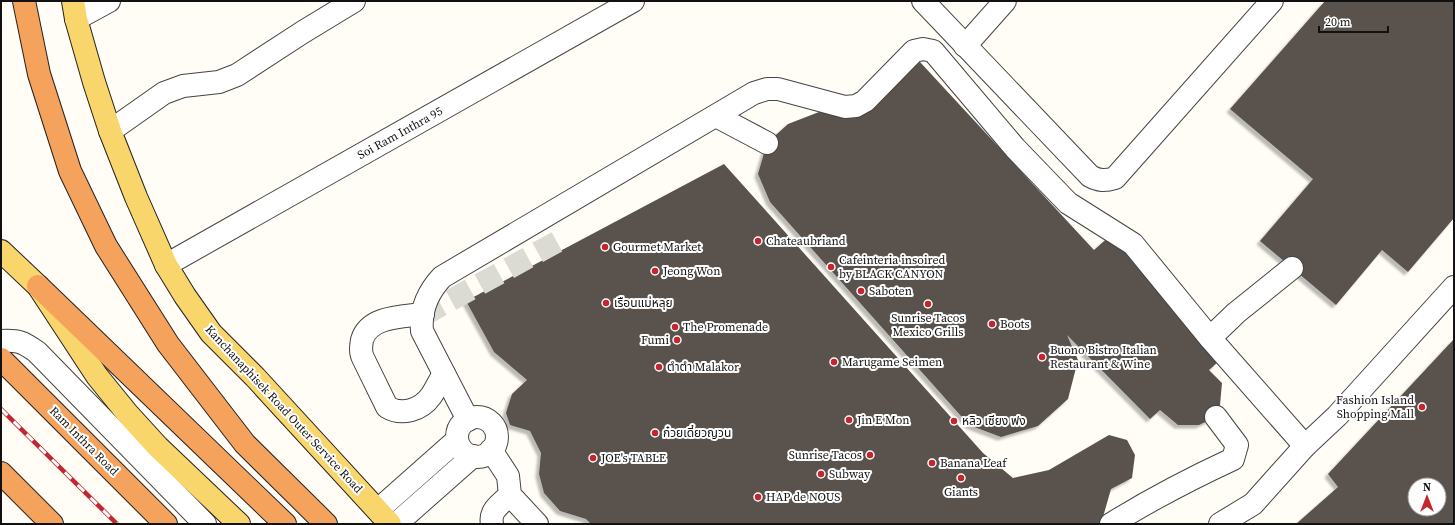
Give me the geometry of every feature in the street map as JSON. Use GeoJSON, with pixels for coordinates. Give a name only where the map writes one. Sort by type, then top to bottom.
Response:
{"type":"FeatureCollection","features":[{"type":"Feature","properties":{"kind":"highway"},"geometry":{"type":"LineString","coordinates":[[24,1],[39,74],[70,171],[106,246],[168,344],[245,444],[326,524]]}},
{"type":"Feature","properties":{"kind":"highway"},"geometry":{"type":"LineString","coordinates":[[38,286],[285,524]]}},
{"type":"Feature","properties":{"kind":"highway","name":"Ram Inthra Road"},"geometry":{"type":"LineString","coordinates":[[1,359],[166,524]]}},
{"type":"Feature","properties":{"kind":"highway"},"geometry":{"type":"LineString","coordinates":[[1,473],[52,524]]}},
{"type":"Feature","properties":{"kind":"main road","name":"Kanchanaphisek Road Outer Service Road"},"geometry":{"type":"LineString","coordinates":[[75,10],[94,82],[110,131],[136,197],[166,265],[185,296],[211,333],[384,517]]}},
{"type":"Feature","properties":{"kind":"main road"},"geometry":{"type":"LineString","coordinates":[[1,251],[38,286],[97,376],[127,413],[158,447],[239,524]]}},
{"type":"Feature","properties":{"kind":"street"},"geometry":{"type":"LineString","coordinates":[[75,10],[110,1]]}},
{"type":"Feature","properties":{"kind":"street"},"geometry":{"type":"LineString","coordinates":[[110,131],[164,94],[183,86],[218,82],[236,75],[354,1]]}},
{"type":"Feature","properties":{"kind":"street","name":"Soi Ram Inthra 95"},"geometry":{"type":"LineString","coordinates":[[166,265],[633,1]]}},
{"type":"Feature","properties":{"kind":"street"},"geometry":{"type":"LineString","coordinates":[[923,1],[1090,176],[1098,180],[1106,181],[1115,178],[1272,1]]}},
{"type":"Feature","properties":{"kind":"street"},"geometry":{"type":"LineString","coordinates":[[965,46],[1005,1]]}},
{"type":"Feature","properties":{"kind":"street"},"geometry":{"type":"LineString","coordinates":[[468,420],[422,332],[423,308],[429,294],[442,277],[754,94],[771,89],[783,90],[845,107],[858,105],[865,101],[914,51],[928,49],[933,51],[1011,152],[1068,203],[1133,244],[1210,338],[1305,446]]}},
{"type":"Feature","properties":{"kind":"street"},"geometry":{"type":"LineString","coordinates":[[716,116],[767,143]]}},
{"type":"Feature","properties":{"kind":"street"},"geometry":{"type":"LineString","coordinates":[[1210,338],[1236,313],[1292,268]]}},
{"type":"Feature","properties":{"kind":"street"},"geometry":{"type":"LineString","coordinates":[[1220,524],[1253,504],[1305,446],[1337,416],[1454,287]]}},
{"type":"Feature","properties":{"kind":"street"},"geometry":{"type":"LineString","coordinates":[[422,314],[385,320],[371,326],[366,331],[362,342],[362,358],[387,407],[395,412],[405,412],[423,404],[430,397],[444,374]]}},
{"type":"Feature","properties":{"kind":"street"},"geometry":{"type":"LineString","coordinates":[[1,341],[14,340],[23,342],[38,352],[205,524]]}},
{"type":"Feature","properties":{"kind":"street"},"geometry":{"type":"LineString","coordinates":[[396,524],[482,453],[496,442],[494,428],[490,423],[480,417],[462,423],[457,434],[457,440],[463,451],[482,453],[508,476],[510,495],[537,524]]}},
{"type":"Feature","properties":{"kind":"street"},"geometry":{"type":"LineString","coordinates":[[1111,524],[1194,477],[1234,459],[1237,444],[1216,417]]}},
{"type":"Feature","properties":{"kind":"street"},"geometry":{"type":"LineString","coordinates":[[384,517],[457,440]]}},
{"type":"Feature","properties":{"kind":"street"},"geometry":{"type":"LineString","coordinates":[[492,524],[491,516],[493,511],[510,495]]}},
{"type":"Feature","properties":{"kind":"building"},"geometry":{"type":"Polygon","coordinates":[[[1325,1],[1454,1],[1454,218],[1408,272],[1382,250],[1336,305],[1260,241],[1313,179],[1230,109],[1325,1]]]}},
{"type":"Feature","properties":{"kind":"building"},"geometry":{"type":"Polygon","coordinates":[[[920,62],[1094,250],[1111,235],[1218,362],[1209,370],[1222,383],[1220,405],[1216,417],[1199,425],[1178,425],[1160,410],[1150,419],[1067,335],[1078,360],[1068,399],[1038,426],[1001,437],[969,425],[770,202],[758,174],[767,143],[788,124],[819,112],[858,115],[920,62]]]}},
{"type":"Feature","properties":{"kind":"building","name":"The Promenade"},"geometry":{"type":"Polygon","coordinates":[[[724,164],[983,453],[1013,478],[1049,470],[1109,435],[1127,440],[1135,455],[1132,478],[1111,489],[1101,524],[591,524],[586,519],[560,511],[544,493],[539,474],[541,453],[530,431],[510,425],[506,413],[512,394],[527,380],[494,352],[466,301],[724,164]]]}},
{"type":"Feature","properties":{"kind":"building","name":"Fashion Island Shopping Mall"},"geometry":{"type":"Polygon","coordinates":[[[1454,339],[1454,524],[1296,524],[1338,487],[1328,474],[1454,339]]]}},
{"type":"Feature","properties":{"kind":"tunnel"},"geometry":{"type":"LineString","coordinates":[[422,316],[562,239]]}},
{"type":"Feature","properties":{"kind":"railway"},"geometry":{"type":"LineString","coordinates":[[1,409],[117,524]]}},
{"type":"Feature","properties":{"kind":"place","name":"Chateaubriand"},"geometry":{"type":"Point","coordinates":[758,241]}},
{"type":"Feature","properties":{"kind":"place","name":"Gourmet Market"},"geometry":{"type":"Point","coordinates":[605,247]}},
{"type":"Feature","properties":{"kind":"place","name":"Cafeinteria insoired by BLACK CANYON"},"geometry":{"type":"Point","coordinates":[831,267]}},
{"type":"Feature","properties":{"kind":"place","name":"Jeong Won"},"geometry":{"type":"Point","coordinates":[655,271]}},
{"type":"Feature","properties":{"kind":"place","name":"Saboten"},"geometry":{"type":"Point","coordinates":[861,291]}},
{"type":"Feature","properties":{"kind":"place","name":"เรือนแม่หลุย"},"geometry":{"type":"Point","coordinates":[606,303]}},
{"type":"Feature","properties":{"kind":"place","name":"Sunrise Tacos Mexico Grills"},"geometry":{"type":"Point","coordinates":[928,304]}},
{"type":"Feature","properties":{"kind":"place","name":"Boots"},"geometry":{"type":"Point","coordinates":[992,324]}},
{"type":"Feature","properties":{"kind":"place","name":"The Promenade"},"geometry":{"type":"Point","coordinates":[675,327]}},
{"type":"Feature","properties":{"kind":"place","name":"Fumi"},"geometry":{"type":"Point","coordinates":[677,340]}},
{"type":"Feature","properties":{"kind":"place","name":"Buono Bistro Italian Restaurant & Wine"},"geometry":{"type":"Point","coordinates":[1042,357]}},
{"type":"Feature","properties":{"kind":"place","name":"Marugame Seimen"},"geometry":{"type":"Point","coordinates":[834,362]}},
{"type":"Feature","properties":{"kind":"place","name":"ตำตำ Malakor"},"geometry":{"type":"Point","coordinates":[659,367]}},
{"type":"Feature","properties":{"kind":"place","name":"Fashion Island Shopping Mall"},"geometry":{"type":"Point","coordinates":[1422,407]}},
{"type":"Feature","properties":{"kind":"place","name":"Jin E Mon"},"geometry":{"type":"Point","coordinates":[849,420]}},
{"type":"Feature","properties":{"kind":"place","name":"หลิว เซียง ฟง"},"geometry":{"type":"Point","coordinates":[954,421]}},
{"type":"Feature","properties":{"kind":"place","name":"ก๋วยเดี๋ยวญวน"},"geometry":{"type":"Point","coordinates":[655,433]}},
{"type":"Feature","properties":{"kind":"place","name":"Sunrise Tacos"},"geometry":{"type":"Point","coordinates":[870,455]}},
{"type":"Feature","properties":{"kind":"place","name":"JOE's TABLE"},"geometry":{"type":"Point","coordinates":[593,458]}},
{"type":"Feature","properties":{"kind":"place","name":"Banana Leaf"},"geometry":{"type":"Point","coordinates":[932,463]}},
{"type":"Feature","properties":{"kind":"place","name":"Subway"},"geometry":{"type":"Point","coordinates":[821,474]}},
{"type":"Feature","properties":{"kind":"place","name":"Giants"},"geometry":{"type":"Point","coordinates":[961,478]}},
{"type":"Feature","properties":{"kind":"place","name":"HAP de NOUS"},"geometry":{"type":"Point","coordinates":[758,497]}}]}
